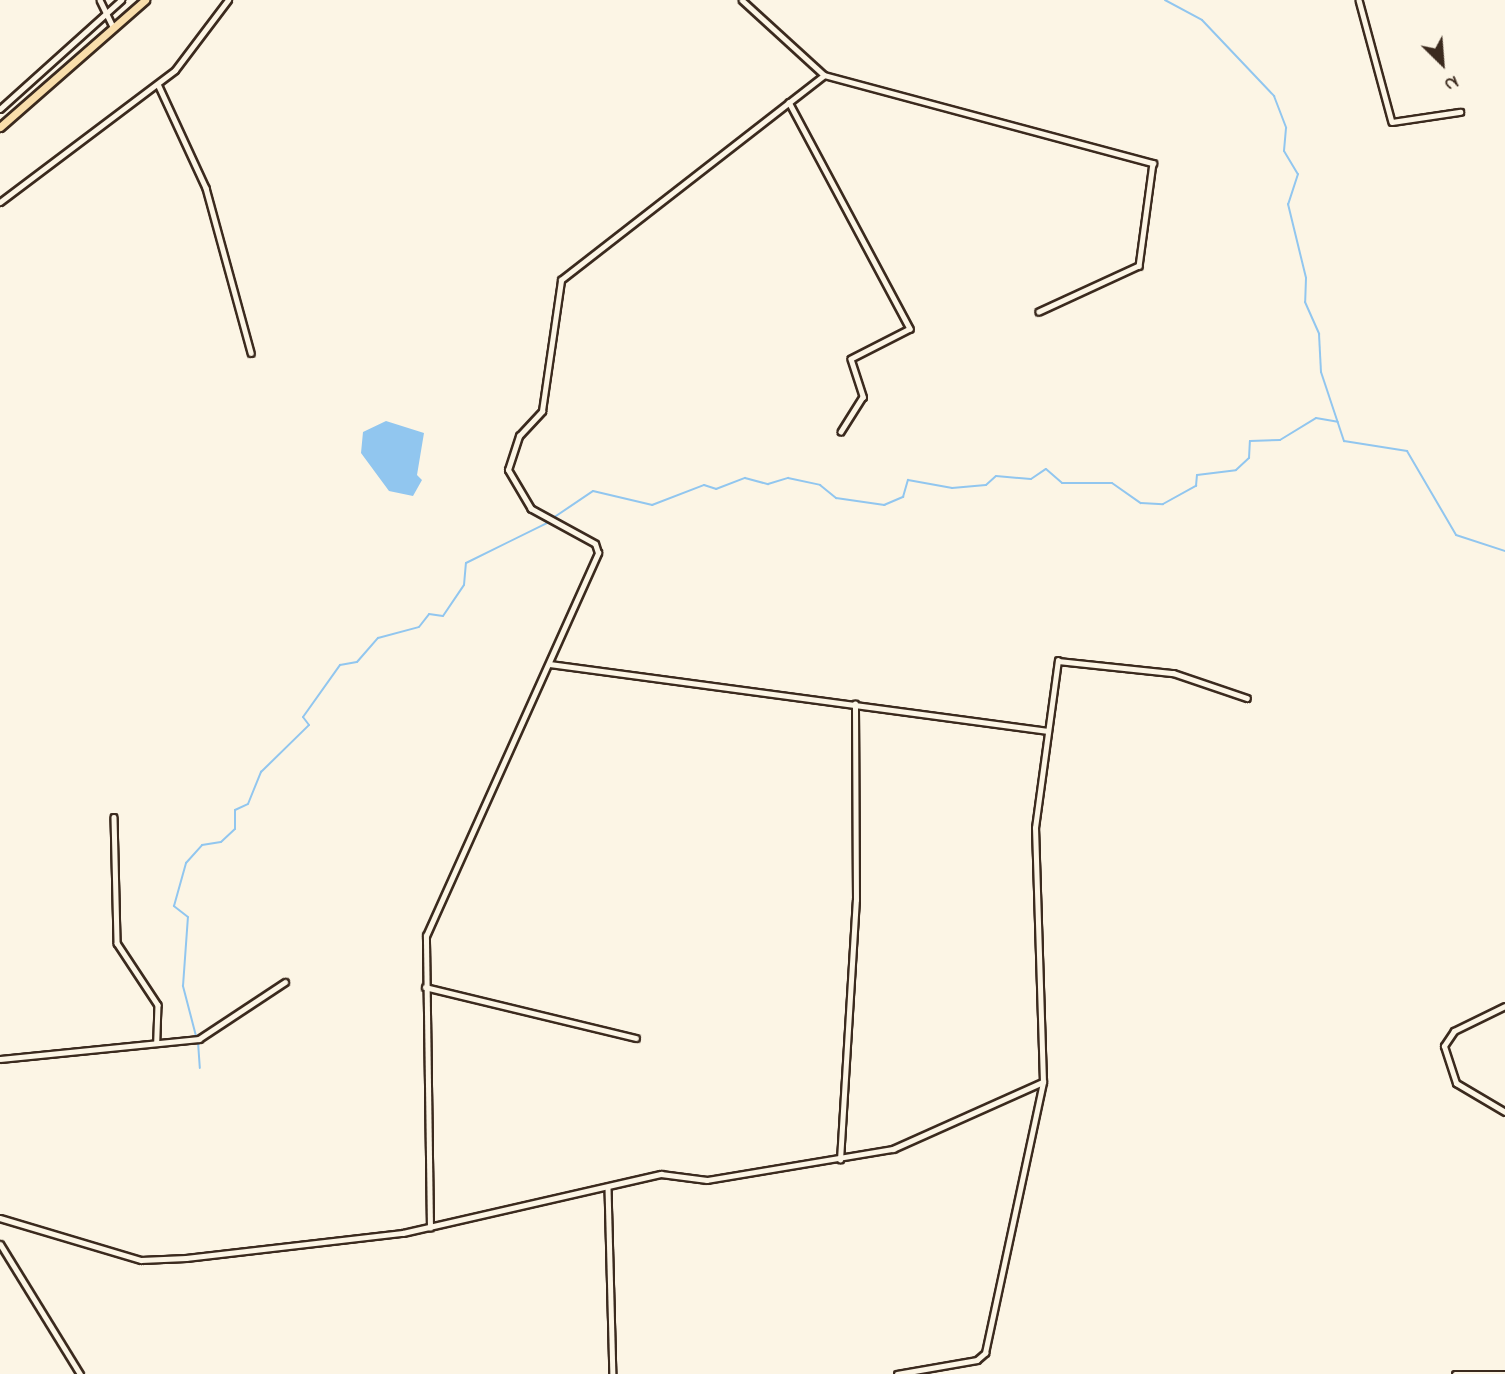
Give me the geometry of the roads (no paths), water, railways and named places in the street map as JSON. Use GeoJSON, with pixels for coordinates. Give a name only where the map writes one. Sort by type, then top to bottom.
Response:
{"type":"FeatureCollection","features":[{"type":"Feature","properties":{"kind":"highway"},"geometry":{"type":"LineString","coordinates":[[0,127],[145,0]]}},
{"type":"Feature","properties":{"kind":"street"},"geometry":{"type":"LineString","coordinates":[[100,0],[114,28]]}},
{"type":"Feature","properties":{"kind":"street"},"geometry":{"type":"LineString","coordinates":[[0,109],[121,0]]}},
{"type":"Feature","properties":{"kind":"street"},"geometry":{"type":"LineString","coordinates":[[0,202],[158,84],[228,0]]}},
{"type":"Feature","properties":{"kind":"street"},"geometry":{"type":"LineString","coordinates":[[742,0],[824,75],[1153,163],[1139,266],[1039,312]]}},
{"type":"Feature","properties":{"kind":"street"},"geometry":{"type":"LineString","coordinates":[[1359,0],[1392,122],[1460,112]]}},
{"type":"Feature","properties":{"kind":"street"},"geometry":{"type":"LineString","coordinates":[[430,1228],[425,987],[428,929],[550,664],[597,547],[531,509],[512,484],[508,461],[542,411],[561,280],[824,75]]}},
{"type":"Feature","properties":{"kind":"street"},"geometry":{"type":"LineString","coordinates":[[158,84],[206,188],[251,353]]}},
{"type":"Feature","properties":{"kind":"street"},"geometry":{"type":"LineString","coordinates":[[789,102],[910,327],[850,359],[863,397],[841,432]]}},
{"type":"Feature","properties":{"kind":"street"},"geometry":{"type":"LineString","coordinates":[[897,1374],[977,1360],[985,1353],[1044,1082],[1035,828],[1057,664],[1065,658],[1173,673],[1247,698]]}},
{"type":"Feature","properties":{"kind":"street"},"geometry":{"type":"LineString","coordinates":[[550,664],[1048,731]]}},
{"type":"Feature","properties":{"kind":"street"},"geometry":{"type":"LineString","coordinates":[[840,1160],[856,900],[855,704]]}},
{"type":"Feature","properties":{"kind":"street"},"geometry":{"type":"LineString","coordinates":[[114,817],[117,943],[158,1005],[157,1042]]}},
{"type":"Feature","properties":{"kind":"street"},"geometry":{"type":"LineString","coordinates":[[0,1059],[199,1039],[285,982]]}},
{"type":"Feature","properties":{"kind":"street"},"geometry":{"type":"LineString","coordinates":[[425,987],[636,1038]]}},
{"type":"Feature","properties":{"kind":"street"},"geometry":{"type":"LineString","coordinates":[[1505,1006],[1454,1031],[1444,1046],[1455,1083],[1505,1112]]}},
{"type":"Feature","properties":{"kind":"street"},"geometry":{"type":"LineString","coordinates":[[0,1218],[154,1260],[430,1228],[661,1174],[707,1180],[884,1153],[1044,1082]]}},
{"type":"Feature","properties":{"kind":"street"},"geometry":{"type":"LineString","coordinates":[[608,1188],[613,1374]]}},
{"type":"Feature","properties":{"kind":"street"},"geometry":{"type":"LineString","coordinates":[[0,1244],[80,1374]]}},
{"type":"Feature","properties":{"kind":"street"},"geometry":{"type":"LineString","coordinates":[[1455,1374],[1505,1374]]}},
{"type":"Feature","properties":{"kind":"water"},"geometry":{"type":"Polygon","coordinates":[[[386,421],[424,433],[417,475],[422,480],[413,496],[389,491],[361,453],[363,432],[386,421]]]}},
{"type":"Feature","properties":{"kind":"waterway"},"geometry":{"type":"LineString","coordinates":[[1165,0],[1202,20],[1274,96],[1286,128],[1284,151],[1298,174],[1288,204],[1306,278],[1305,302],[1319,334],[1321,372],[1344,441],[1407,451],[1456,535],[1505,551]]}},
{"type":"Feature","properties":{"kind":"waterway"},"geometry":{"type":"LineString","coordinates":[[553,518],[593,491],[652,505],[704,485],[716,489],[745,478],[768,484],[788,478],[820,485],[836,498],[884,505],[903,497],[908,480],[952,488],[986,485],[996,476],[1031,479],[1046,469],[1062,483],[1112,483],[1141,503],[1163,504],[1196,486],[1197,475],[1236,470],[1249,458],[1250,441],[1280,440],[1316,418],[1338,422]]}},
{"type":"Feature","properties":{"kind":"waterway"},"geometry":{"type":"LineString","coordinates":[[196,1036],[183,986],[188,917],[174,906],[186,863],[202,845],[221,842],[235,829],[235,810],[248,804],[261,772],[309,725],[303,717],[340,665],[357,662],[378,638],[419,627],[429,614],[443,616],[464,585],[466,563],[549,522]]}},
{"type":"Feature","properties":{"kind":"waterway"},"geometry":{"type":"LineString","coordinates":[[198,1042],[200,1068]]}}]}
